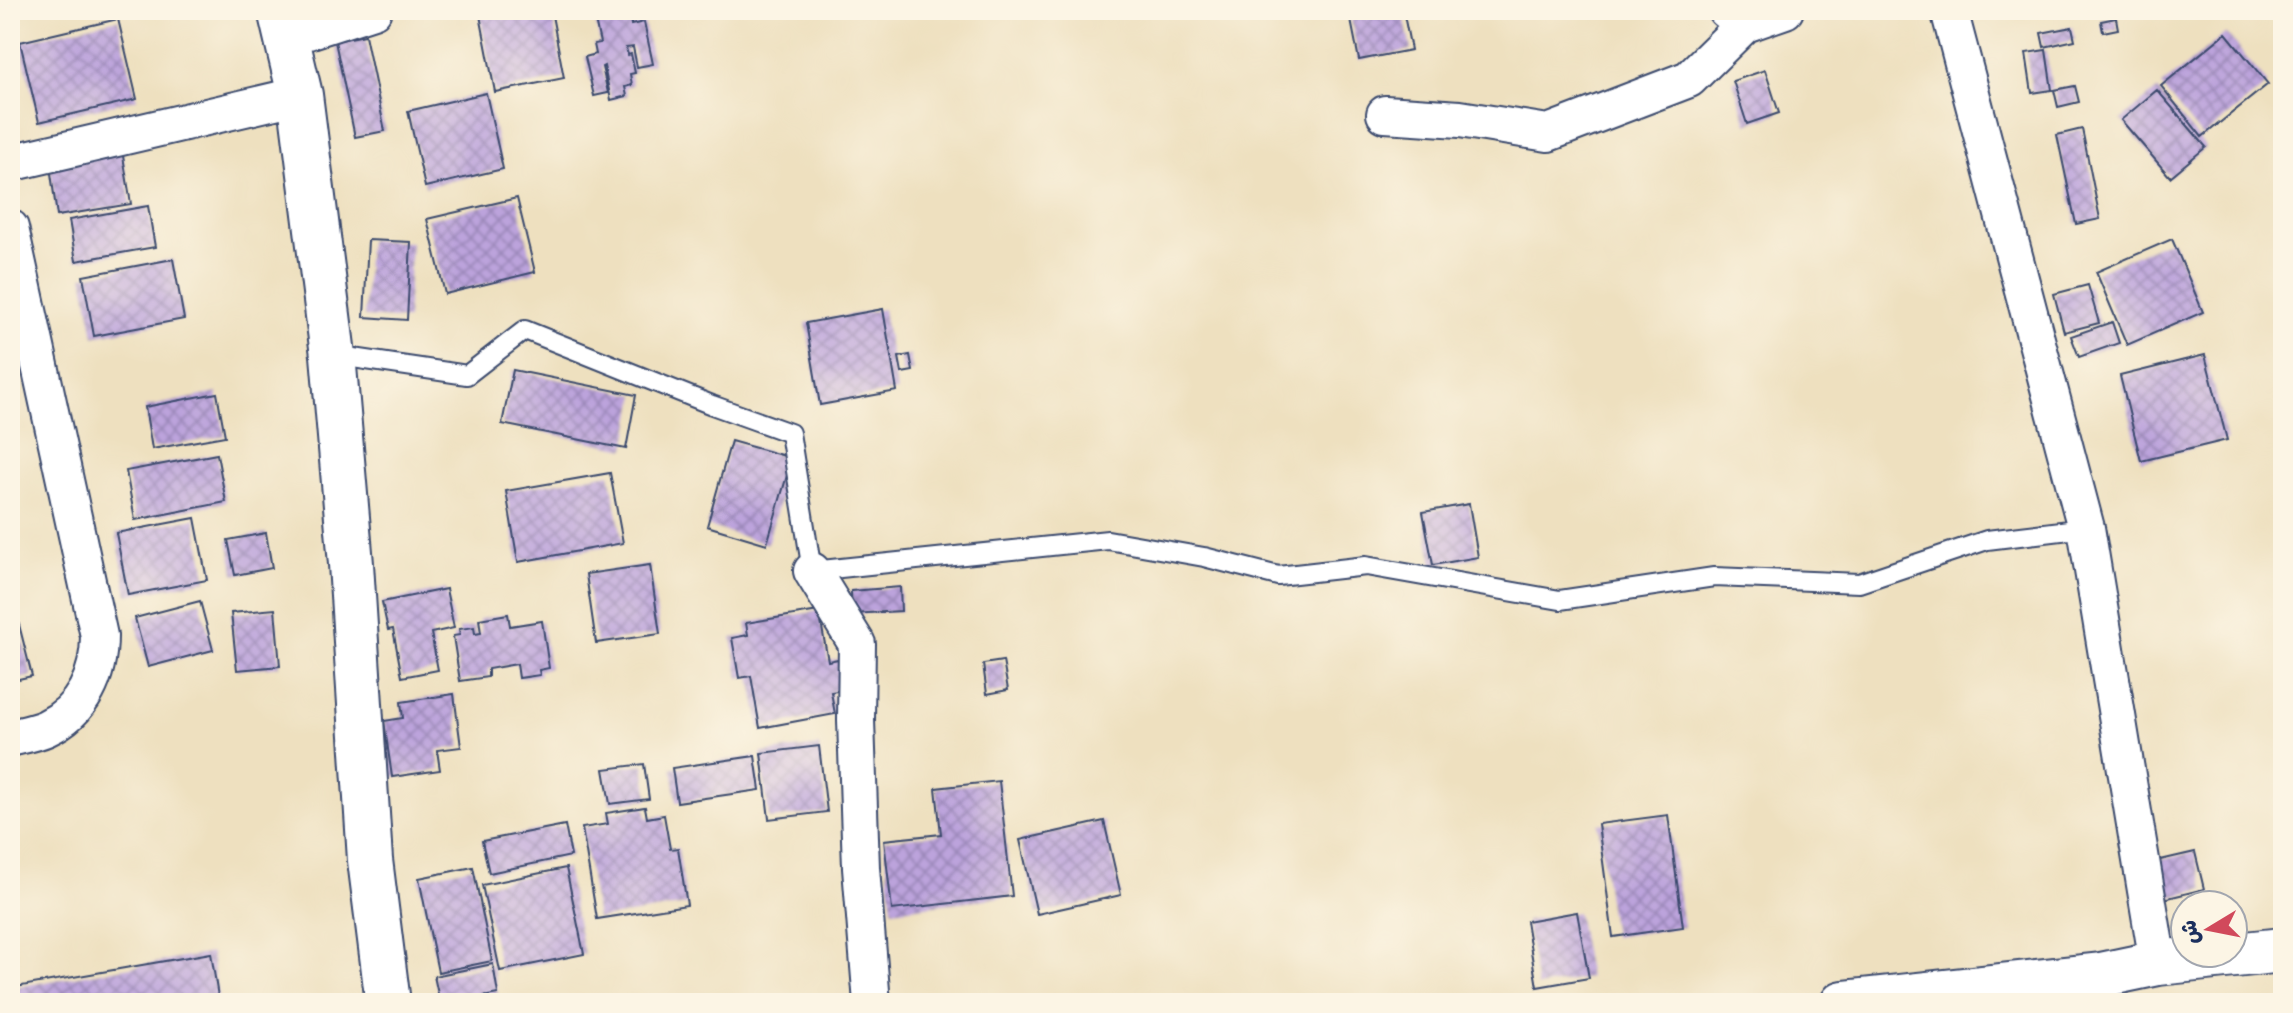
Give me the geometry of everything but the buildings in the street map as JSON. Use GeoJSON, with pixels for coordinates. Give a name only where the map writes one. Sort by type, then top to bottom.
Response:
{"type":"FeatureCollection","features":[{"type":"Feature","properties":{"kind":"main road"},"geometry":{"type":"LineString","coordinates":[[283,24],[300,95],[333,355],[352,580],[370,860],[396,996]]}},
{"type":"Feature","properties":{"kind":"main road"},"geometry":{"type":"LineString","coordinates":[[1843,1003],[2103,989],[2158,963],[2283,950]]}},
{"type":"Feature","properties":{"kind":"street"},"geometry":{"type":"LineString","coordinates":[[283,24],[373,10]]}},
{"type":"Feature","properties":{"kind":"street"},"geometry":{"type":"LineString","coordinates":[[1385,114],[1460,119],[1548,133],[1689,79],[1736,17],[1785,10]]}},
{"type":"Feature","properties":{"kind":"street"},"geometry":{"type":"LineString","coordinates":[[1949,10],[2086,528],[2158,963]]}},
{"type":"Feature","properties":{"kind":"street"},"geometry":{"type":"LineString","coordinates":[[10,163],[300,95]]}},
{"type":"Feature","properties":{"kind":"street"},"geometry":{"type":"LineString","coordinates":[[10,228],[99,636],[95,674],[87,692],[75,707],[43,730],[10,738]]}},
{"type":"Feature","properties":{"kind":"street"},"geometry":{"type":"LineString","coordinates":[[812,571],[857,644],[861,868],[872,1003]]}},
{"type":"Feature","properties":{"kind":"lane"},"geometry":{"type":"LineString","coordinates":[[333,355],[467,375],[525,330],[790,433],[812,571],[1108,540],[1204,557],[1278,576],[1366,566],[1560,600],[1714,577],[1859,583],[1987,540],[2086,528]]}}]}
